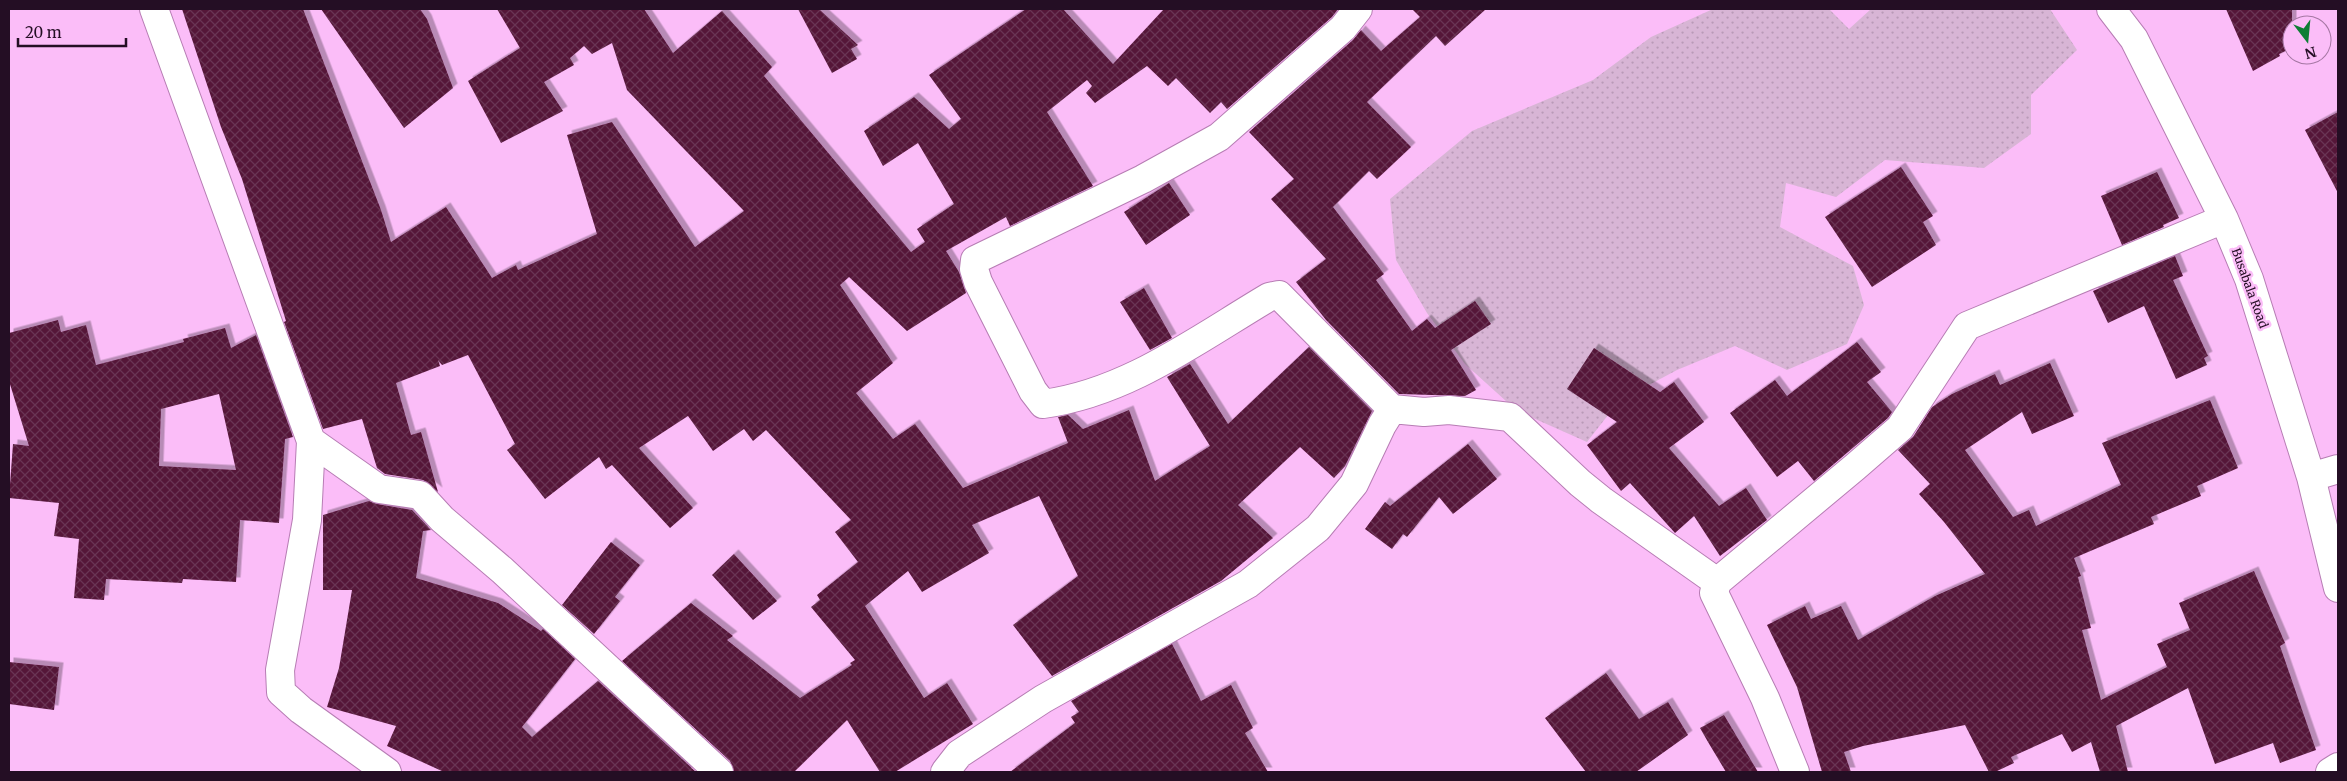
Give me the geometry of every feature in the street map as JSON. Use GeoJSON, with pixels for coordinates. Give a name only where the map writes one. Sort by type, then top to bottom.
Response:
{"type":"FeatureCollection","features":[{"type":"Feature","properties":{"kind":"street"},"geometry":{"type":"LineString","coordinates":[[154,9],[311,441],[307,520],[280,670],[281,692],[301,710],[387,772]]}},
{"type":"Feature","properties":{"kind":"street"},"geometry":{"type":"LineString","coordinates":[[1358,9],[1343,28],[1219,136],[1143,179],[975,260],[974,269],[978,282],[1033,391],[1043,404],[1079,396],[1125,381],[1269,297],[1279,295],[1392,409],[1424,412],[1449,410],[1510,417],[1594,494],[1717,582]]}},
{"type":"Feature","properties":{"kind":"street","name":"Busabala Road"},"geometry":{"type":"LineString","coordinates":[[2111,9],[2134,39],[2224,219],[2249,280],[2310,477],[2338,588]]}},
{"type":"Feature","properties":{"kind":"street"},"geometry":{"type":"LineString","coordinates":[[1795,772],[1765,698],[1714,593],[1717,582],[1900,428],[1967,326],[2224,219]]}},
{"type":"Feature","properties":{"kind":"street"},"geometry":{"type":"LineString","coordinates":[[945,772],[959,754],[1043,699],[1248,584],[1318,528],[1354,484],[1382,425],[1392,409]]}},
{"type":"Feature","properties":{"kind":"street"},"geometry":{"type":"LineString","coordinates":[[311,441],[379,489],[420,495],[442,519],[502,570],[719,772]]}},
{"type":"Feature","properties":{"kind":"street"},"geometry":{"type":"LineString","coordinates":[[2310,477],[2338,469]]}},
{"type":"Feature","properties":{"kind":"street"},"geometry":{"type":"LineString","coordinates":[[2330,772],[2338,767]]}},
{"type":"Feature","properties":{"kind":"shaded area"},"geometry":{"type":"Polygon","coordinates":[[[1713,9],[1829,9],[1849,29],[1871,9],[2050,9],[2077,50],[2031,95],[2031,134],[1984,168],[1885,160],[1836,197],[1786,183],[1780,227],[1853,266],[1864,305],[1847,344],[1787,370],[1735,346],[1677,370],[1619,401],[1587,442],[1517,411],[1465,364],[1427,313],[1396,260],[1390,199],[1472,131],[1593,80],[1651,37],[1713,9]]]}},
{"type":"Feature","properties":{"kind":"building"},"geometry":{"type":"Polygon","coordinates":[[[182,9],[303,9],[381,210],[391,242],[446,207],[492,278],[516,265],[518,270],[597,234],[567,135],[612,122],[695,247],[744,211],[627,90],[612,43],[592,54],[584,46],[570,58],[574,65],[544,82],[563,111],[501,143],[468,81],[520,48],[497,9],[644,9],[673,53],[722,11],[772,67],[764,76],[911,252],[925,242],[917,229],[954,204],[918,143],[883,166],[864,131],[914,97],[949,129],[961,119],[929,75],[1026,9],[1063,9],[1113,64],[1164,9],[1338,9],[1332,17],[1227,109],[1221,102],[1210,113],[1176,78],[1168,86],[1147,66],[1095,103],[1086,93],[1092,86],[1087,80],[1047,112],[1093,186],[1010,226],[1006,217],[946,251],[959,272],[966,293],[907,331],[849,277],[840,285],[893,363],[856,393],[893,439],[915,424],[963,488],[1068,443],[1058,417],[1068,415],[1083,429],[1129,410],[1155,481],[1210,446],[1167,377],[1190,364],[1228,424],[1309,347],[1372,411],[1345,466],[1334,478],[1300,447],[1238,505],[1273,538],[1221,581],[1052,676],[1013,625],[1078,576],[1039,496],[972,525],[989,553],[922,592],[908,571],[865,606],[924,698],[947,683],[973,724],[895,772],[880,772],[847,720],[794,772],[734,772],[730,761],[622,661],[691,603],[733,636],[727,640],[800,698],[852,665],[850,663],[855,660],[811,607],[820,600],[817,595],[858,562],[835,532],[851,520],[766,430],[753,441],[744,429],[713,451],[688,416],[639,448],[693,508],[670,528],[612,465],[606,469],[599,457],[545,499],[507,450],[515,444],[468,355],[442,365],[438,360],[440,366],[396,383],[411,435],[421,432],[438,492],[423,480],[385,474],[377,468],[362,419],[323,429],[284,322],[286,321],[242,179],[221,127],[182,9]]]}},
{"type":"Feature","properties":{"kind":"building"},"geometry":{"type":"Polygon","coordinates":[[[321,9],[420,9],[427,19],[453,88],[404,128],[321,9]]]}},
{"type":"Feature","properties":{"kind":"building"},"geometry":{"type":"Polygon","coordinates":[[[798,9],[819,9],[858,45],[851,49],[857,59],[832,73],[798,9]]]}},
{"type":"Feature","properties":{"kind":"building"},"geometry":{"type":"Polygon","coordinates":[[[1412,9],[1486,9],[1445,46],[1436,36],[1367,102],[1411,147],[1377,179],[1369,171],[1333,207],[1384,274],[1376,280],[1412,331],[1427,319],[1435,328],[1475,301],[1491,324],[1451,350],[1476,390],[1465,396],[1399,394],[1326,320],[1296,282],[1326,259],[1271,199],[1294,179],[1249,132],[1353,40],[1361,30],[1381,51],[1420,17],[1412,9]]]}},
{"type":"Feature","properties":{"kind":"building"},"geometry":{"type":"Polygon","coordinates":[[[2226,9],[2292,9],[2292,15],[2282,15],[2282,53],[2279,54],[2280,56],[2253,71],[2226,9]]]}},
{"type":"Feature","properties":{"kind":"building"},"geometry":{"type":"Polygon","coordinates":[[[2338,112],[2338,193],[2305,130],[2338,112]]]}},
{"type":"Feature","properties":{"kind":"building"},"geometry":{"type":"Polygon","coordinates":[[[1901,167],[1933,216],[1923,222],[1936,245],[1872,287],[1825,217],[1901,167]]]}},
{"type":"Feature","properties":{"kind":"building"},"geometry":{"type":"Polygon","coordinates":[[[2157,172],[2179,218],[2163,225],[2164,227],[2122,245],[2101,196],[2157,172]]]}},
{"type":"Feature","properties":{"kind":"building"},"geometry":{"type":"Polygon","coordinates":[[[1169,183],[1190,215],[1146,245],[1124,212],[1169,183]]]}},
{"type":"Feature","properties":{"kind":"building"},"geometry":{"type":"Polygon","coordinates":[[[2175,256],[2183,276],[2173,280],[2208,356],[2204,358],[2207,365],[2176,379],[2144,306],[2108,323],[2093,291],[2175,256]]]}},
{"type":"Feature","properties":{"kind":"building"},"geometry":{"type":"Polygon","coordinates":[[[1144,288],[1172,338],[1150,350],[1120,302],[1144,288]]]}},
{"type":"Feature","properties":{"kind":"building"},"geometry":{"type":"Polygon","coordinates":[[[58,320],[61,332],[86,325],[96,365],[184,342],[183,339],[225,328],[231,348],[256,335],[293,437],[285,439],[279,523],[240,520],[236,582],[183,579],[182,583],[106,579],[104,600],[74,598],[79,539],[54,536],[59,503],[9,498],[13,444],[29,446],[9,381],[9,333],[58,320]],[[219,394],[161,409],[159,466],[236,470],[219,394]]]}},
{"type":"Feature","properties":{"kind":"building"},"geometry":{"type":"Polygon","coordinates":[[[1857,342],[1881,372],[1867,382],[1892,412],[1888,418],[1814,481],[1798,461],[1777,477],[1730,413],[1775,380],[1787,396],[1857,342]]]}},
{"type":"Feature","properties":{"kind":"building"},"geometry":{"type":"Polygon","coordinates":[[[1594,348],[1660,392],[1674,382],[1704,422],[1669,448],[1719,506],[1746,488],[1767,520],[1720,556],[1694,516],[1675,533],[1630,483],[1621,491],[1587,445],[1617,422],[1567,389],[1594,348]]]}},
{"type":"Feature","properties":{"kind":"building"},"geometry":{"type":"Polygon","coordinates":[[[2050,363],[2074,416],[2032,434],[2022,412],[1965,450],[2013,517],[2029,510],[2036,526],[2121,485],[2102,443],[2210,400],[2238,468],[2197,486],[2201,496],[2151,517],[2154,524],[2074,558],[2081,576],[2078,577],[2091,628],[2082,630],[2101,700],[2167,667],[2157,644],[2190,630],[2179,603],[2254,571],[2285,643],[2280,646],[2316,750],[2280,763],[2273,743],[2215,764],[2188,688],[2116,726],[2128,772],[2100,772],[2091,742],[2072,752],[2062,734],[2011,757],[2014,763],[1995,772],[1989,772],[1965,725],[1863,746],[1844,752],[1851,772],[1822,772],[1797,687],[1767,625],[1805,606],[1811,619],[1841,606],[1858,640],[1935,596],[1985,574],[1919,494],[1930,484],[1898,450],[1913,437],[1932,407],[1952,394],[1995,374],[2000,385],[2050,363]]]}},
{"type":"Feature","properties":{"kind":"building"},"geometry":{"type":"Polygon","coordinates":[[[1468,444],[1497,479],[1453,514],[1439,497],[1407,537],[1403,534],[1392,549],[1365,529],[1385,502],[1390,506],[1468,444]]]}},
{"type":"Feature","properties":{"kind":"building"},"geometry":{"type":"Polygon","coordinates":[[[369,501],[412,510],[431,530],[423,531],[416,578],[498,603],[541,631],[543,629],[575,659],[522,727],[532,737],[598,681],[696,772],[444,772],[387,746],[396,726],[327,707],[339,668],[352,590],[323,590],[323,515],[369,501]]]}},
{"type":"Feature","properties":{"kind":"building"},"geometry":{"type":"Polygon","coordinates":[[[611,542],[640,565],[615,597],[620,601],[594,634],[562,605],[611,542]]]}},
{"type":"Feature","properties":{"kind":"building"},"geometry":{"type":"Polygon","coordinates":[[[734,554],[777,601],[753,620],[712,575],[734,554]]]}},
{"type":"Feature","properties":{"kind":"building"},"geometry":{"type":"Polygon","coordinates":[[[1172,644],[1201,701],[1231,685],[1253,728],[1245,733],[1268,772],[1010,772],[1075,723],[1071,717],[1079,712],[1071,701],[1172,644]]]}},
{"type":"Feature","properties":{"kind":"building"},"geometry":{"type":"Polygon","coordinates":[[[9,662],[59,667],[54,710],[9,704],[9,662]]]}},
{"type":"Feature","properties":{"kind":"building"},"geometry":{"type":"Polygon","coordinates":[[[1606,673],[1639,719],[1668,702],[1688,735],[1636,772],[1586,772],[1545,718],[1606,673]]]}},
{"type":"Feature","properties":{"kind":"building"},"geometry":{"type":"Polygon","coordinates":[[[1724,715],[1758,772],[1726,772],[1708,742],[1700,728],[1724,715]]]}}]}
